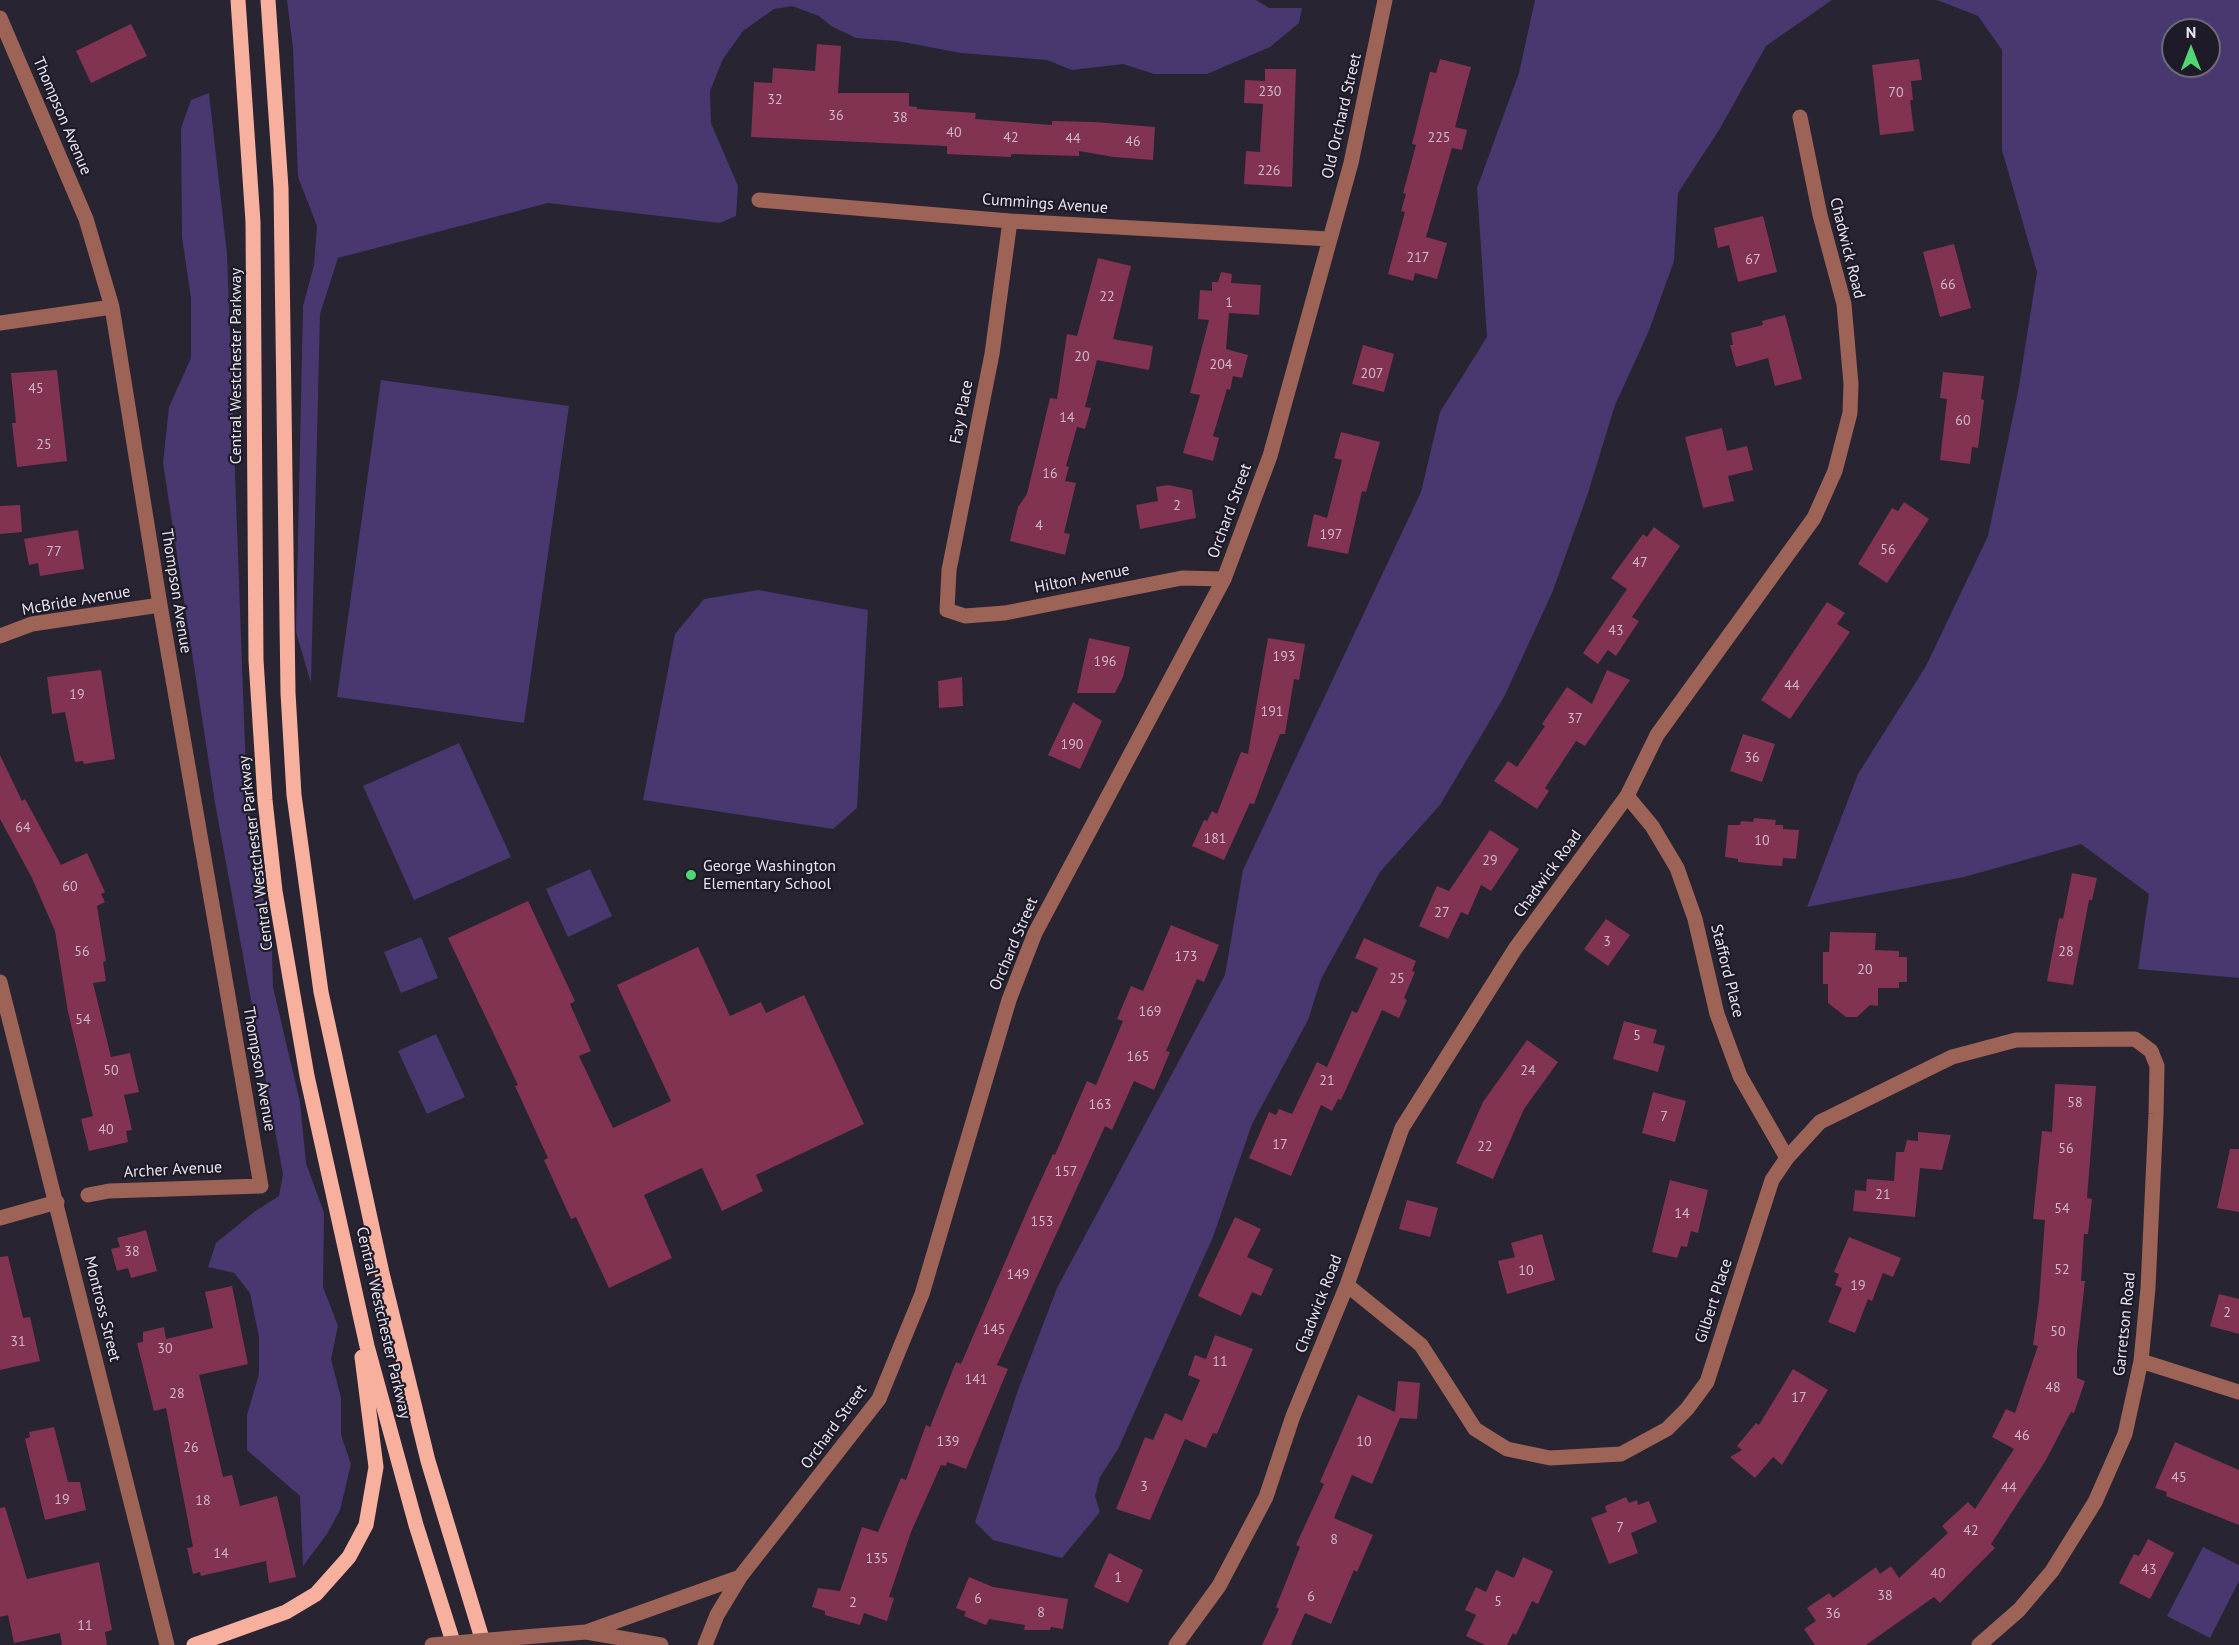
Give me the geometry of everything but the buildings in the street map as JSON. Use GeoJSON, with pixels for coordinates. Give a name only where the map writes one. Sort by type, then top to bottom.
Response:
{"type":"FeatureCollection","features":[{"type":"Feature","properties":{"kind":"main road","name":"Central Westchester Parkway"},"geometry":{"type":"LineString","coordinates":[[238,0],[253,222],[256,660],[265,800],[275,891],[298,1030],[382,1402],[454,1645]]}},
{"type":"Feature","properties":{"kind":"main road","name":"Central Westchester Parkway"},"geometry":{"type":"LineString","coordinates":[[268,0],[281,188],[288,693],[296,806],[321,992],[380,1261],[428,1461],[484,1645]]}},
{"type":"Feature","properties":{"kind":"main road"},"geometry":{"type":"LineString","coordinates":[[195,1645],[286,1612],[316,1594],[350,1557],[366,1525],[376,1467],[351,1271]]}},
{"type":"Feature","properties":{"kind":"street","name":"Old Orchard Street"},"geometry":{"type":"LineString","coordinates":[[1329,239],[1351,163],[1385,0]]}},
{"type":"Feature","properties":{"kind":"street","name":"Thompson Avenue"},"geometry":{"type":"LineString","coordinates":[[0,18],[86,219],[112,307],[160,605],[261,1186]]}},
{"type":"Feature","properties":{"kind":"street","name":"Chadwick Road"},"geometry":{"type":"LineString","coordinates":[[1176,1645],[1219,1586],[1266,1497],[1293,1416],[1347,1285],[1402,1128],[1515,949],[1627,796],[1657,735],[1814,518],[1835,471],[1850,413],[1851,384],[1844,304],[1820,215],[1800,117]]}},
{"type":"Feature","properties":{"kind":"street","name":"Cummings Avenue"},"geometry":{"type":"LineString","coordinates":[[759,200],[1010,221],[1329,239]]}},
{"type":"Feature","properties":{"kind":"street","name":"Fay Place"},"geometry":{"type":"LineString","coordinates":[[947,610],[949,570],[992,354],[1010,221]]}},
{"type":"Feature","properties":{"kind":"street","name":"Orchard Street"},"geometry":{"type":"LineString","coordinates":[[705,1645],[717,1615],[740,1577],[879,1399],[922,1294],[1009,1000],[1035,933],[1224,579],[1270,456],[1329,239]]}},
{"type":"Feature","properties":{"kind":"street"},"geometry":{"type":"LineString","coordinates":[[0,323],[112,307]]}},
{"type":"Feature","properties":{"kind":"street","name":"Hilton Avenue"},"geometry":{"type":"LineString","coordinates":[[947,610],[965,616],[1005,613],[1182,578],[1224,579]]}},
{"type":"Feature","properties":{"kind":"street","name":"McBride Avenue"},"geometry":{"type":"LineString","coordinates":[[0,636],[32,624],[160,605]]}},
{"type":"Feature","properties":{"kind":"street","name":"Stafford Place"},"geometry":{"type":"LineString","coordinates":[[1627,796],[1652,826],[1677,868],[1695,919],[1718,1014],[1740,1076],[1787,1158]]}},
{"type":"Feature","properties":{"kind":"street","name":"Montross Street"},"geometry":{"type":"LineString","coordinates":[[0,982],[167,1645]]}},
{"type":"Feature","properties":{"kind":"street","name":"Gilbert Place"},"geometry":{"type":"LineString","coordinates":[[1347,1285],[1421,1345],[1474,1429],[1507,1449],[1550,1458],[1621,1454],[1666,1429],[1688,1409],[1707,1382],[1772,1180],[1787,1158],[1820,1122],[1952,1057],[2016,1040],[2135,1038]]}},
{"type":"Feature","properties":{"kind":"street","name":"Garretson Road"},"geometry":{"type":"LineString","coordinates":[[1980,1645],[2019,1610],[2052,1571],[2095,1502],[2125,1434],[2141,1361],[2148,1288],[2157,1066],[2151,1051],[2135,1038]]}},
{"type":"Feature","properties":{"kind":"street","name":"Archer Avenue"},"geometry":{"type":"LineString","coordinates":[[88,1195],[110,1191],[261,1186]]}},
{"type":"Feature","properties":{"kind":"street"},"geometry":{"type":"LineString","coordinates":[[0,1218],[57,1202]]}},
{"type":"Feature","properties":{"kind":"street"},"geometry":{"type":"LineString","coordinates":[[2141,1361],[2239,1392]]}},
{"type":"Feature","properties":{"kind":"street"},"geometry":{"type":"LineString","coordinates":[[585,1632],[740,1577]]}},
{"type":"Feature","properties":{"kind":"street"},"geometry":{"type":"LineString","coordinates":[[432,1645],[585,1632],[661,1645]]}},
{"type":"Feature","properties":{"kind":"shaded area"},"geometry":{"type":"Polygon","coordinates":[[[287,0],[1256,0],[1269,8],[1302,8],[1299,23],[1270,47],[1207,74],[1154,74],[1123,64],[1072,70],[1047,60],[961,53],[897,41],[856,38],[831,26],[819,16],[792,6],[774,9],[743,31],[723,59],[710,91],[711,123],[738,186],[736,216],[720,223],[548,203],[338,258],[320,314],[311,683],[296,632],[303,306],[314,265],[317,226],[298,177],[293,48],[287,0]]]}},
{"type":"Feature","properties":{"kind":"shaded area"},"geometry":{"type":"Polygon","coordinates":[[[1535,0],[1832,0],[1766,46],[1719,130],[1678,193],[1674,261],[1648,333],[1615,405],[1588,493],[1552,593],[1504,697],[1440,805],[1380,872],[1321,979],[1308,1020],[1252,1124],[1213,1237],[1118,1449],[1100,1477],[1095,1496],[1100,1512],[1062,1558],[993,1540],[975,1522],[1018,1390],[1057,1288],[1225,975],[1243,870],[1421,492],[1440,412],[1487,337],[1477,188],[1519,73],[1535,0]]]}},
{"type":"Feature","properties":{"kind":"shaded area"},"geometry":{"type":"Polygon","coordinates":[[[1937,0],[2239,0],[2239,978],[2138,969],[2149,894],[2081,844],[1964,877],[1807,907],[1858,774],[1926,666],[1988,536],[2018,392],[2037,272],[2002,150],[2002,50],[1978,16],[1937,0]]]}},
{"type":"Feature","properties":{"kind":"shaded area"},"geometry":{"type":"Polygon","coordinates":[[[209,93],[227,254],[247,801],[254,834],[250,863],[271,919],[273,987],[300,1102],[306,1163],[324,1213],[323,1287],[338,1326],[331,1359],[341,1398],[341,1435],[351,1464],[340,1510],[327,1534],[303,1566],[300,1496],[247,1450],[247,1415],[259,1374],[259,1337],[250,1293],[234,1273],[208,1267],[216,1243],[254,1212],[279,1196],[283,1174],[215,803],[163,463],[169,407],[191,358],[191,298],[182,237],[181,128],[191,100],[209,93]]]}},
{"type":"Feature","properties":{"kind":"shaded area"},"geometry":{"type":"Polygon","coordinates":[[[381,380],[569,406],[524,723],[337,697],[381,380]]]}},
{"type":"Feature","properties":{"kind":"shaded area"},"geometry":{"type":"Polygon","coordinates":[[[758,590],[868,610],[857,808],[833,829],[643,800],[675,634],[704,599],[758,590]]]}},
{"type":"Feature","properties":{"kind":"shaded area"},"geometry":{"type":"Polygon","coordinates":[[[459,743],[511,857],[414,900],[363,786],[459,743]]]}},
{"type":"Feature","properties":{"kind":"shaded area"},"geometry":{"type":"Polygon","coordinates":[[[590,869],[612,916],[568,937],[546,889],[590,869]]]}},
{"type":"Feature","properties":{"kind":"shaded area"},"geometry":{"type":"Polygon","coordinates":[[[421,937],[438,978],[401,993],[384,952],[421,937]]]}},
{"type":"Feature","properties":{"kind":"shaded area"},"geometry":{"type":"Polygon","coordinates":[[[436,1034],[465,1097],[427,1114],[398,1051],[436,1034]]]}},
{"type":"Feature","properties":{"kind":"shaded area"},"geometry":{"type":"Polygon","coordinates":[[[2203,1547],[2239,1565],[2239,1581],[2210,1638],[2167,1616],[2203,1547]]]}},
{"type":"Feature","properties":{"kind":"place","name":"George Washington Elementary School"},"geometry":{"type":"Point","coordinates":[691,875]}}]}
